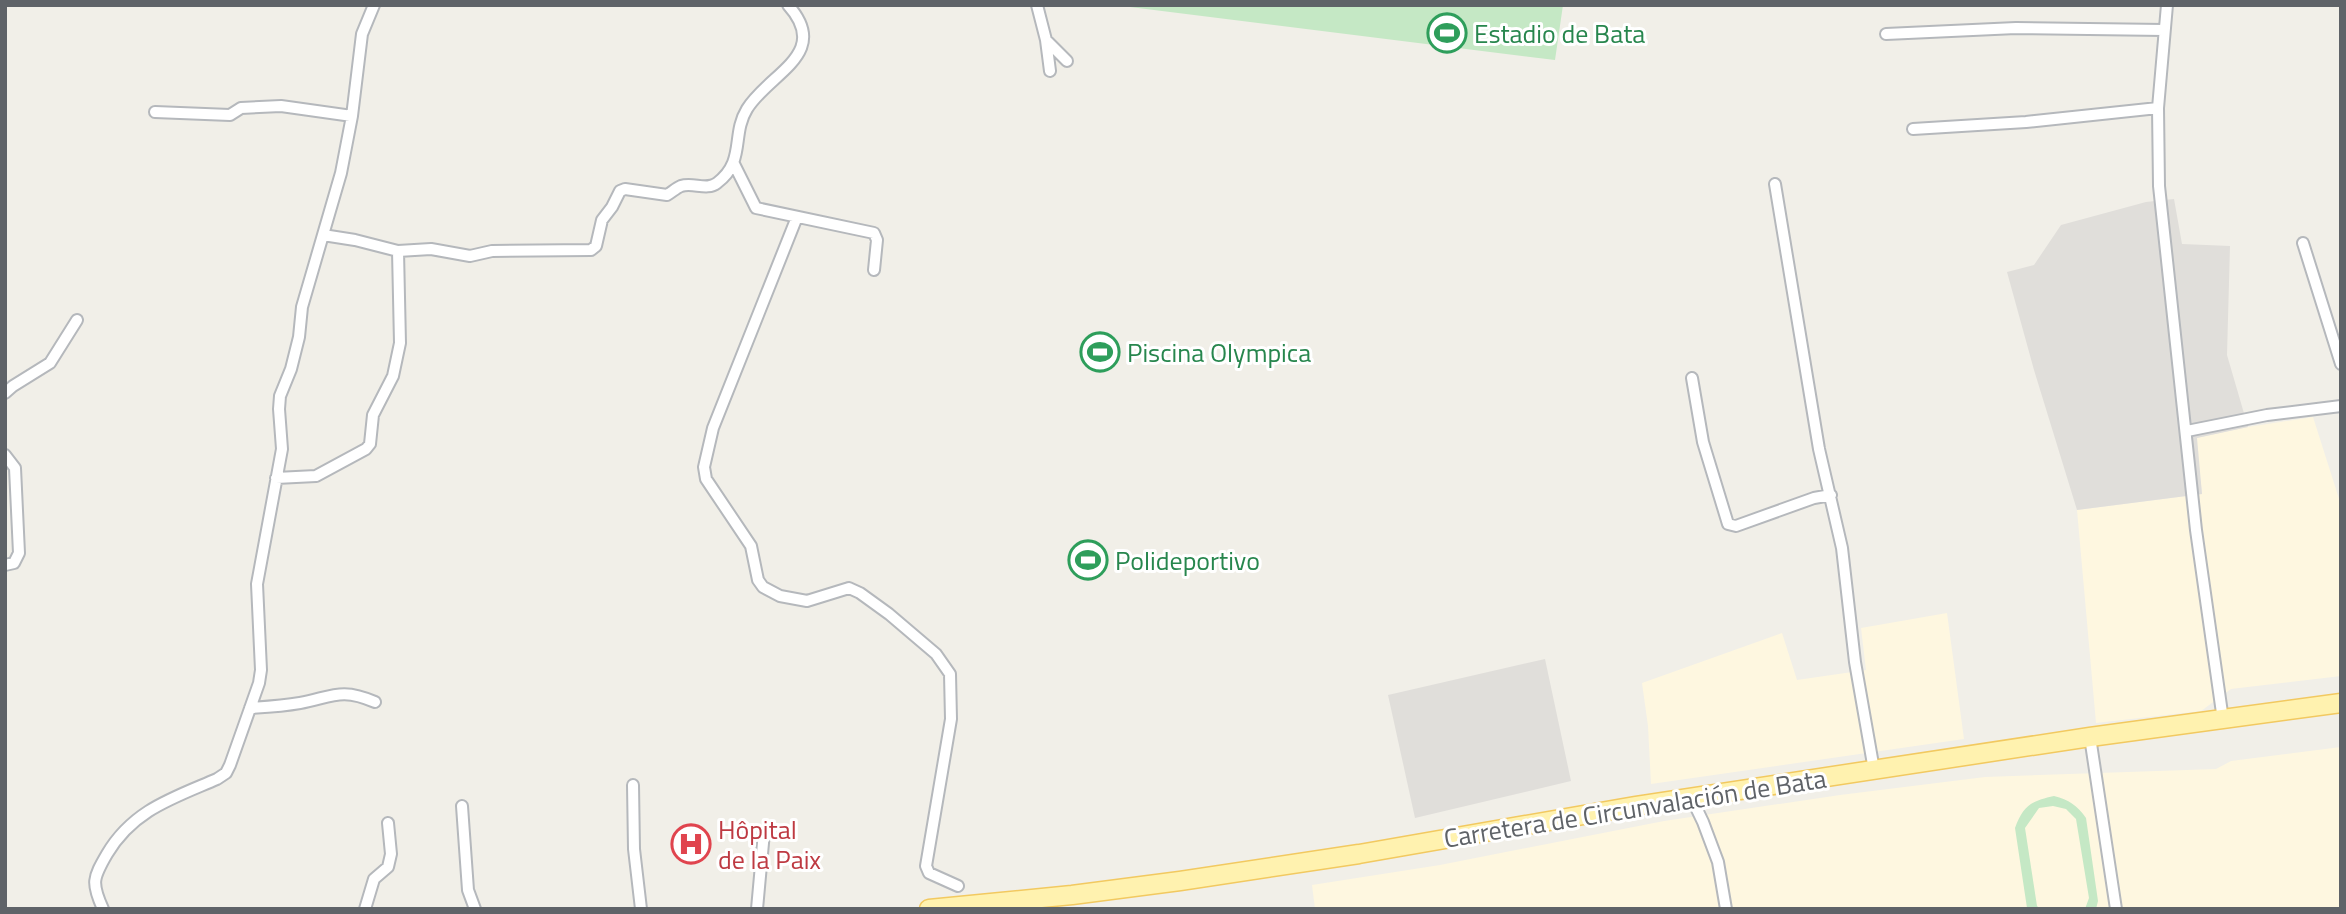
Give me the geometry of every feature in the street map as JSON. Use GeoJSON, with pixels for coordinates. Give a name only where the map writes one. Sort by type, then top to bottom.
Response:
{"type":"FeatureCollection","features":[{"type":"Feature","properties":{"kind":"main road","name":"Carretera de Circunvalación de Bata"},"geometry":{"type":"LineString","coordinates":[[929,909],[1072,902],[1691,797],[2090,737],[2341,703]]}},
{"type":"Feature","properties":{"kind":"street"},"geometry":{"type":"LineString","coordinates":[[103,909],[94,890],[94,881],[117,838],[139,816],[159,804],[226,773],[250,708],[261,670],[257,577],[282,449],[280,396],[295,358],[302,307],[341,173],[352,116],[362,34],[374,5]]}},
{"type":"Feature","properties":{"kind":"street"},"geometry":{"type":"LineString","coordinates":[[323,235],[398,251],[431,249],[470,256],[492,251],[591,250],[596,246],[602,220],[620,191],[667,195],[680,186],[710,187],[723,178],[734,163],[747,109],[799,55],[803,31],[798,16],[788,5]]}},
{"type":"Feature","properties":{"kind":"street"},"geometry":{"type":"LineString","coordinates":[[1037,5],[1050,71]]}},
{"type":"Feature","properties":{"kind":"street"},"geometry":{"type":"LineString","coordinates":[[2167,5],[2158,108],[2159,186],[2196,530],[2223,720]]}},
{"type":"Feature","properties":{"kind":"street"},"geometry":{"type":"LineString","coordinates":[[1886,34],[2016,28],[2164,30]]}},
{"type":"Feature","properties":{"kind":"street"},"geometry":{"type":"LineString","coordinates":[[1046,40],[1067,61]]}},
{"type":"Feature","properties":{"kind":"street"},"geometry":{"type":"LineString","coordinates":[[155,112],[230,115],[242,107],[281,106],[352,116]]}},
{"type":"Feature","properties":{"kind":"street"},"geometry":{"type":"LineString","coordinates":[[1913,128],[2026,122],[2158,108]]}},
{"type":"Feature","properties":{"kind":"street"},"geometry":{"type":"LineString","coordinates":[[734,163],[753,206],[761,210],[874,233],[877,240],[874,270]]}},
{"type":"Feature","properties":{"kind":"street"},"geometry":{"type":"LineString","coordinates":[[1775,184],[1819,449],[1842,548],[1855,662],[1874,770]]}},
{"type":"Feature","properties":{"kind":"street"},"geometry":{"type":"LineString","coordinates":[[797,217],[713,428],[704,467],[706,479],[751,547],[758,580],[763,587],[780,596],[807,601],[849,588],[860,593],[936,654],[950,674],[951,719],[926,866],[929,873],[958,886]]}},
{"type":"Feature","properties":{"kind":"street"},"geometry":{"type":"LineString","coordinates":[[2303,243],[2341,364]]}},
{"type":"Feature","properties":{"kind":"street"},"geometry":{"type":"LineString","coordinates":[[275,478],[316,476],[366,449],[370,444],[373,415],[393,376],[400,343],[398,251]]}},
{"type":"Feature","properties":{"kind":"street"},"geometry":{"type":"LineString","coordinates":[[5,393],[50,363],[77,320]]}},
{"type":"Feature","properties":{"kind":"street"},"geometry":{"type":"LineString","coordinates":[[1692,378],[1703,442],[1728,524],[1736,526],[1814,498],[1831,495]]}},
{"type":"Feature","properties":{"kind":"street"},"geometry":{"type":"LineString","coordinates":[[2187,431],[2267,415],[2341,406]]}},
{"type":"Feature","properties":{"kind":"street"},"geometry":{"type":"LineString","coordinates":[[5,455],[15,468],[19,553],[14,563],[5,565]]}},
{"type":"Feature","properties":{"kind":"street"},"geometry":{"type":"LineString","coordinates":[[250,708],[304,702],[331,694],[359,695],[375,702]]}},
{"type":"Feature","properties":{"kind":"street"},"geometry":{"type":"LineString","coordinates":[[2090,737],[2116,909]]}},
{"type":"Feature","properties":{"kind":"street"},"geometry":{"type":"LineString","coordinates":[[633,785],[634,849],[641,909]]}},
{"type":"Feature","properties":{"kind":"street"},"geometry":{"type":"LineString","coordinates":[[1691,797],[1718,862],[1726,909]]}},
{"type":"Feature","properties":{"kind":"street"},"geometry":{"type":"LineString","coordinates":[[462,806],[468,890],[475,909]]}},
{"type":"Feature","properties":{"kind":"street"},"geometry":{"type":"LineString","coordinates":[[365,909],[374,879],[388,867],[391,854],[388,823]]}},
{"type":"Feature","properties":{"kind":"street"},"geometry":{"type":"LineString","coordinates":[[757,909],[764,832]]}},
{"type":"Feature","properties":{"kind":"shaded area"},"geometry":{"type":"Polygon","coordinates":[[[2174,199],[2182,244],[2230,246],[2227,355],[2248,427],[2197,438],[2202,494],[2077,510],[2007,272],[2034,265],[2061,225],[2146,202],[2174,199]]]}},
{"type":"Feature","properties":{"kind":"shaded area"},"geometry":{"type":"Polygon","coordinates":[[[2313,417],[2341,505],[2341,676],[2231,689],[2201,711],[2096,723],[2077,510],[2202,494],[2196,438],[2313,417]]]}},
{"type":"Feature","properties":{"kind":"shaded area"},"geometry":{"type":"Polygon","coordinates":[[[1947,613],[1964,739],[1651,784],[1648,726],[1642,683],[1782,633],[1797,680],[1866,670],[1861,628],[1947,613]]]}},
{"type":"Feature","properties":{"kind":"shaded area"},"geometry":{"type":"Polygon","coordinates":[[[1545,659],[1571,781],[1415,818],[1388,695],[1545,659]]]}},
{"type":"Feature","properties":{"kind":"shaded area"},"geometry":{"type":"Polygon","coordinates":[[[2341,747],[2341,909],[1315,909],[1312,885],[1440,865],[1664,821],[1985,777],[2216,769],[2231,761],[2341,747]]]}},
{"type":"Feature","properties":{"kind":"green space","name":"Estadio de Bata"},"geometry":{"type":"Polygon","coordinates":[[[1114,5],[1563,5],[1555,60],[1114,5]]]}},
{"type":"Feature","properties":{"kind":"green space"},"geometry":{"type":"Polygon","coordinates":[[[2054,796],[2072,804],[2086,818],[2098,901],[2096,909],[2085,909],[2089,898],[2076,819],[2066,809],[2053,806],[2039,808],[2025,828],[2037,906],[2040,909],[2027,908],[2015,828],[2021,814],[2029,806],[2054,796]]]}},
{"type":"Feature","properties":{"kind":"place","name":"Estadio de Bata"},"geometry":{"type":"Point","coordinates":[1447,33]}},
{"type":"Feature","properties":{"kind":"place","name":"Piscina Olympica"},"geometry":{"type":"Point","coordinates":[1100,352]}},
{"type":"Feature","properties":{"kind":"place","name":"Polideportivo"},"geometry":{"type":"Point","coordinates":[1088,560]}},
{"type":"Feature","properties":{"kind":"place","name":"Hôpital de la Paix"},"geometry":{"type":"Point","coordinates":[691,844]}}]}
